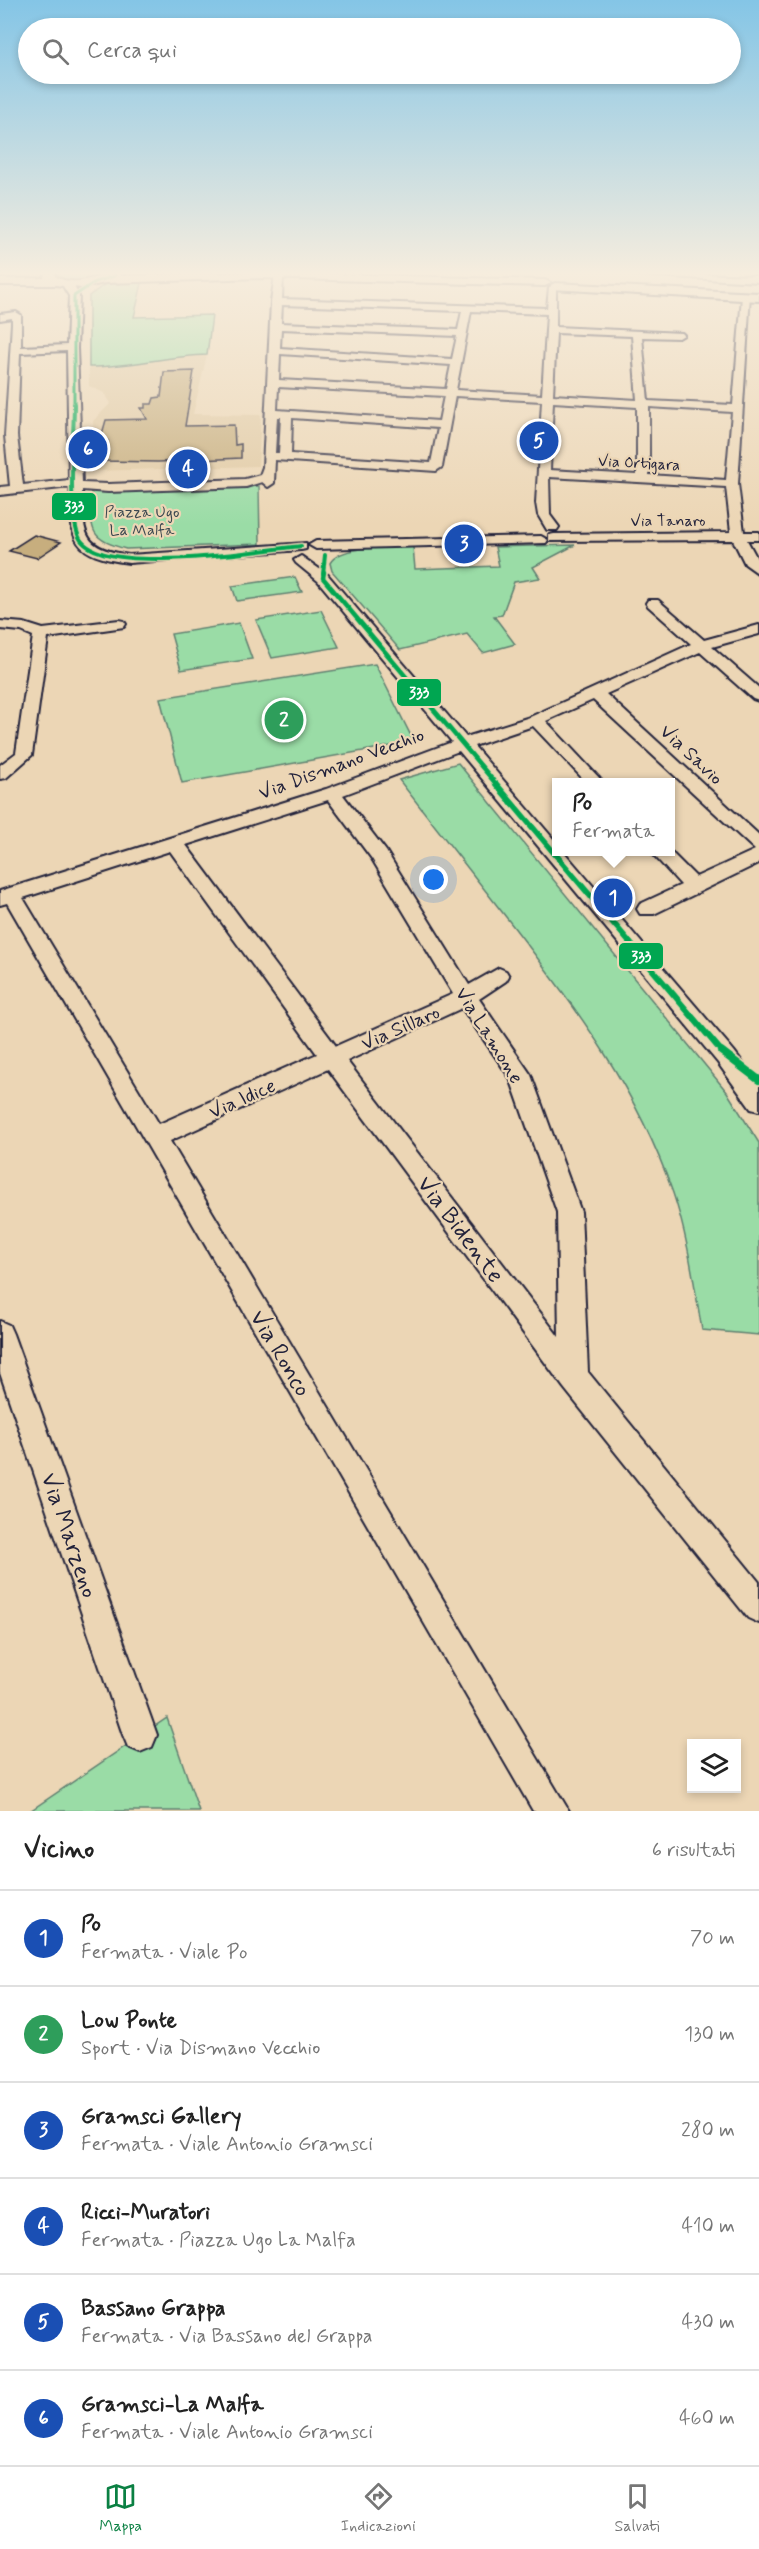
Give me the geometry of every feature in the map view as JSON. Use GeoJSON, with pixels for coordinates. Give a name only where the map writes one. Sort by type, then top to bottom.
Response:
{"type":"FeatureCollection","features":[{"type":"Feature","properties":{"kind":"street"},"geometry":{"type":"LineString","coordinates":[[15,357],[6,436],[17,489]]}},
{"type":"Feature","properties":{"kind":"street"},"geometry":{"type":"LineString","coordinates":[[72,357],[77,531],[88,548],[99,553],[138,559],[244,551],[298,554],[312,561],[321,550],[358,544],[504,538],[530,527]]}},
{"type":"Feature","properties":{"kind":"street"},"geometry":{"type":"LineString","coordinates":[[0,491],[100,482],[246,483],[252,476],[265,477],[267,476],[273,357]]}},
{"type":"Feature","properties":{"kind":"street"},"geometry":{"type":"LineString","coordinates":[[365,357],[457,362]]}},
{"type":"Feature","properties":{"kind":"street"},"geometry":{"type":"LineString","coordinates":[[268,456],[436,467],[458,357]]}},
{"type":"Feature","properties":{"kind":"street"},"geometry":{"type":"LineString","coordinates":[[542,503],[530,527],[531,537],[551,533],[542,503],[549,357]]}},
{"type":"Feature","properties":{"kind":"street"},"geometry":{"type":"LineString","coordinates":[[639,357],[643,404],[643,479]]}},
{"type":"Feature","properties":{"kind":"street"},"geometry":{"type":"LineString","coordinates":[[745,357],[732,484],[738,536],[750,561],[759,570]]}},
{"type":"Feature","properties":{"kind":"street"},"geometry":{"type":"LineString","coordinates":[[0,383],[13,382]]}},
{"type":"Feature","properties":{"kind":"street"},"geometry":{"type":"LineString","coordinates":[[272,384],[738,409]]}},
{"type":"Feature","properties":{"kind":"street"},"geometry":{"type":"LineString","coordinates":[[270,413],[444,425]]}},
{"type":"Feature","properties":{"kind":"street"},"geometry":{"type":"LineString","coordinates":[[285,457],[287,415]]}},
{"type":"Feature","properties":{"kind":"street","name":"Via Ortigara"},"geometry":{"type":"LineString","coordinates":[[544,473],[732,484]]}},
{"type":"Feature","properties":{"kind":"street","name":"Via Tanaro"},"geometry":{"type":"LineString","coordinates":[[474,540],[551,533],[578,537],[759,536]]}},
{"type":"Feature","properties":{"kind":"street"},"geometry":{"type":"LineString","coordinates":[[321,550],[323,578]]}},
{"type":"Feature","properties":{"kind":"street"},"geometry":{"type":"LineString","coordinates":[[298,554],[323,578],[552,851]]}},
{"type":"Feature","properties":{"kind":"street"},"geometry":{"type":"LineString","coordinates":[[653,603],[759,696]]}},
{"type":"Feature","properties":{"kind":"street"},"geometry":{"type":"LineString","coordinates":[[0,625],[24,627],[41,634],[118,624]]}},
{"type":"Feature","properties":{"kind":"street","name":"Via Dismano Vecchio"},"geometry":{"type":"LineString","coordinates":[[6,896],[332,793],[461,744],[536,720],[597,695],[700,646],[759,629]]}},
{"type":"Feature","properties":{"kind":"street"},"geometry":{"type":"LineString","coordinates":[[0,774],[24,755],[41,634]]}},
{"type":"Feature","properties":{"kind":"street","name":"Via Savio"},"geometry":{"type":"LineString","coordinates":[[597,695],[759,845]]}},
{"type":"Feature","properties":{"kind":"street"},"geometry":{"type":"LineString","coordinates":[[536,720],[590,778]]}},
{"type":"Feature","properties":{"kind":"street","name":"Via Lamone"},"geometry":{"type":"LineString","coordinates":[[332,793],[379,855],[466,997],[520,1075],[569,1212],[574,1378]]}},
{"type":"Feature","properties":{"kind":"street","name":"Via Bidente"},"geometry":{"type":"LineString","coordinates":[[174,842],[332,1058],[574,1378],[759,1607]]}},
{"type":"Feature","properties":{"kind":"street"},"geometry":{"type":"LineString","coordinates":[[647,909],[759,855]]}},
{"type":"Feature","properties":{"kind":"street"},"geometry":{"type":"LineString","coordinates":[[556,856],[726,1057],[759,1102]]}},
{"type":"Feature","properties":{"kind":"street"},"geometry":{"type":"LineString","coordinates":[[664,856],[693,886]]}},
{"type":"Feature","properties":{"kind":"street","name":"Via Ronco"},"geometry":{"type":"LineString","coordinates":[[6,896],[153,1138],[552,1811]]}},
{"type":"Feature","properties":{"kind":"street","name":"Via Sillaro"},"geometry":{"type":"LineString","coordinates":[[332,1058],[466,997],[500,976]]}},
{"type":"Feature","properties":{"kind":"street"},"geometry":{"type":"LineString","coordinates":[[726,1057],[759,1080]]}},
{"type":"Feature","properties":{"kind":"street","name":"Via Idice"},"geometry":{"type":"LineString","coordinates":[[153,1138],[332,1058]]}},
{"type":"Feature","properties":{"kind":"street","name":"Via Marzeno"},"geometry":{"type":"LineString","coordinates":[[0,1334],[140,1736]]}},
{"type":"Feature","properties":{"kind":"shaded area"},"geometry":{"type":"Polygon","coordinates":[[[173,357],[207,357],[193,414],[261,415],[258,466],[95,471],[93,421],[111,403],[104,393],[89,386],[89,367],[118,367],[173,357]]]}},
{"type":"Feature","properties":{"kind":"green space"},"geometry":{"type":"Polygon","coordinates":[[[89,357],[184,357],[119,365],[89,367],[89,357]]]}},
{"type":"Feature","properties":{"kind":"green space","name":"Piazza Ugo La Malfa"},"geometry":{"type":"Polygon","coordinates":[[[259,486],[260,544],[126,549],[104,541],[94,530],[92,523],[91,492],[259,486]]]}},
{"type":"Feature","properties":{"kind":"green space"},"geometry":{"type":"Polygon","coordinates":[[[575,545],[533,567],[540,578],[514,582],[502,615],[494,616],[515,644],[483,653],[467,634],[400,650],[332,571],[330,563],[336,557],[356,550],[413,547],[415,569],[499,566],[495,547],[575,545]]]}},
{"type":"Feature","properties":{"kind":"green space"},"geometry":{"type":"Polygon","coordinates":[[[295,577],[302,592],[237,601],[232,586],[295,577]]]}},
{"type":"Feature","properties":{"kind":"green space"},"geometry":{"type":"Polygon","coordinates":[[[321,610],[339,647],[272,658],[256,620],[321,610]]]}},
{"type":"Feature","properties":{"kind":"green space"},"geometry":{"type":"Polygon","coordinates":[[[239,623],[252,659],[181,670],[171,634],[239,623]]]}},
{"type":"Feature","properties":{"kind":"green space"},"geometry":{"type":"Polygon","coordinates":[[[375,664],[414,742],[182,783],[160,698],[375,664]]]}},
{"type":"Feature","properties":{"kind":"green space"},"geometry":{"type":"Polygon","coordinates":[[[458,763],[727,1092],[759,1143],[759,1335],[702,1330],[687,1244],[673,1193],[642,1119],[624,1085],[561,990],[399,780],[458,763]]]}},
{"type":"Feature","properties":{"kind":"green space"},"geometry":{"type":"Polygon","coordinates":[[[167,1718],[199,1811],[30,1811],[167,1718]]]}},
{"type":"Feature","properties":{"kind":"building"},"geometry":{"type":"Polygon","coordinates":[[[194,371],[185,426],[234,425],[235,445],[241,444],[241,458],[158,462],[102,461],[108,441],[100,441],[106,420],[147,419],[141,408],[145,408],[145,404],[152,404],[154,398],[161,397],[164,372],[194,371]]]}},
{"type":"Feature","properties":{"kind":"building"},"geometry":{"type":"Polygon","coordinates":[[[34,535],[61,542],[37,558],[9,551],[34,535]]]}},
{"type":"Feature","properties":{"kind":"transit line","name":"333"},"geometry":{"type":"LineString","coordinates":[[74,357],[74,510],[77,530],[84,544],[106,555],[159,559],[191,558],[301,546]]}},
{"type":"Feature","properties":{"kind":"transit line","name":"333"},"geometry":{"type":"LineString","coordinates":[[325,555],[323,578],[552,850]]}},
{"type":"Feature","properties":{"kind":"transit line","name":"333"},"geometry":{"type":"LineString","coordinates":[[557,856],[726,1057],[759,1080]]}},
{"type":"Feature","properties":{"kind":"place","name":"Bassano Grappa"},"geometry":{"type":"Point","coordinates":[539,441]}},
{"type":"Feature","properties":{"kind":"place","name":"Gramsci-La Malfa"},"geometry":{"type":"Point","coordinates":[88,449]}},
{"type":"Feature","properties":{"kind":"place","name":"Ricci-Muratori"},"geometry":{"type":"Point","coordinates":[188,469]}},
{"type":"Feature","properties":{"kind":"place","name":"Gramsci Gallery"},"geometry":{"type":"Point","coordinates":[464,544]}},
{"type":"Feature","properties":{"kind":"place","name":"Low Ponte"},"geometry":{"type":"Point","coordinates":[284,720]}},
{"type":"Feature","properties":{"kind":"place","name":"Po"},"geometry":{"type":"Point","coordinates":[613,898]}}]}
